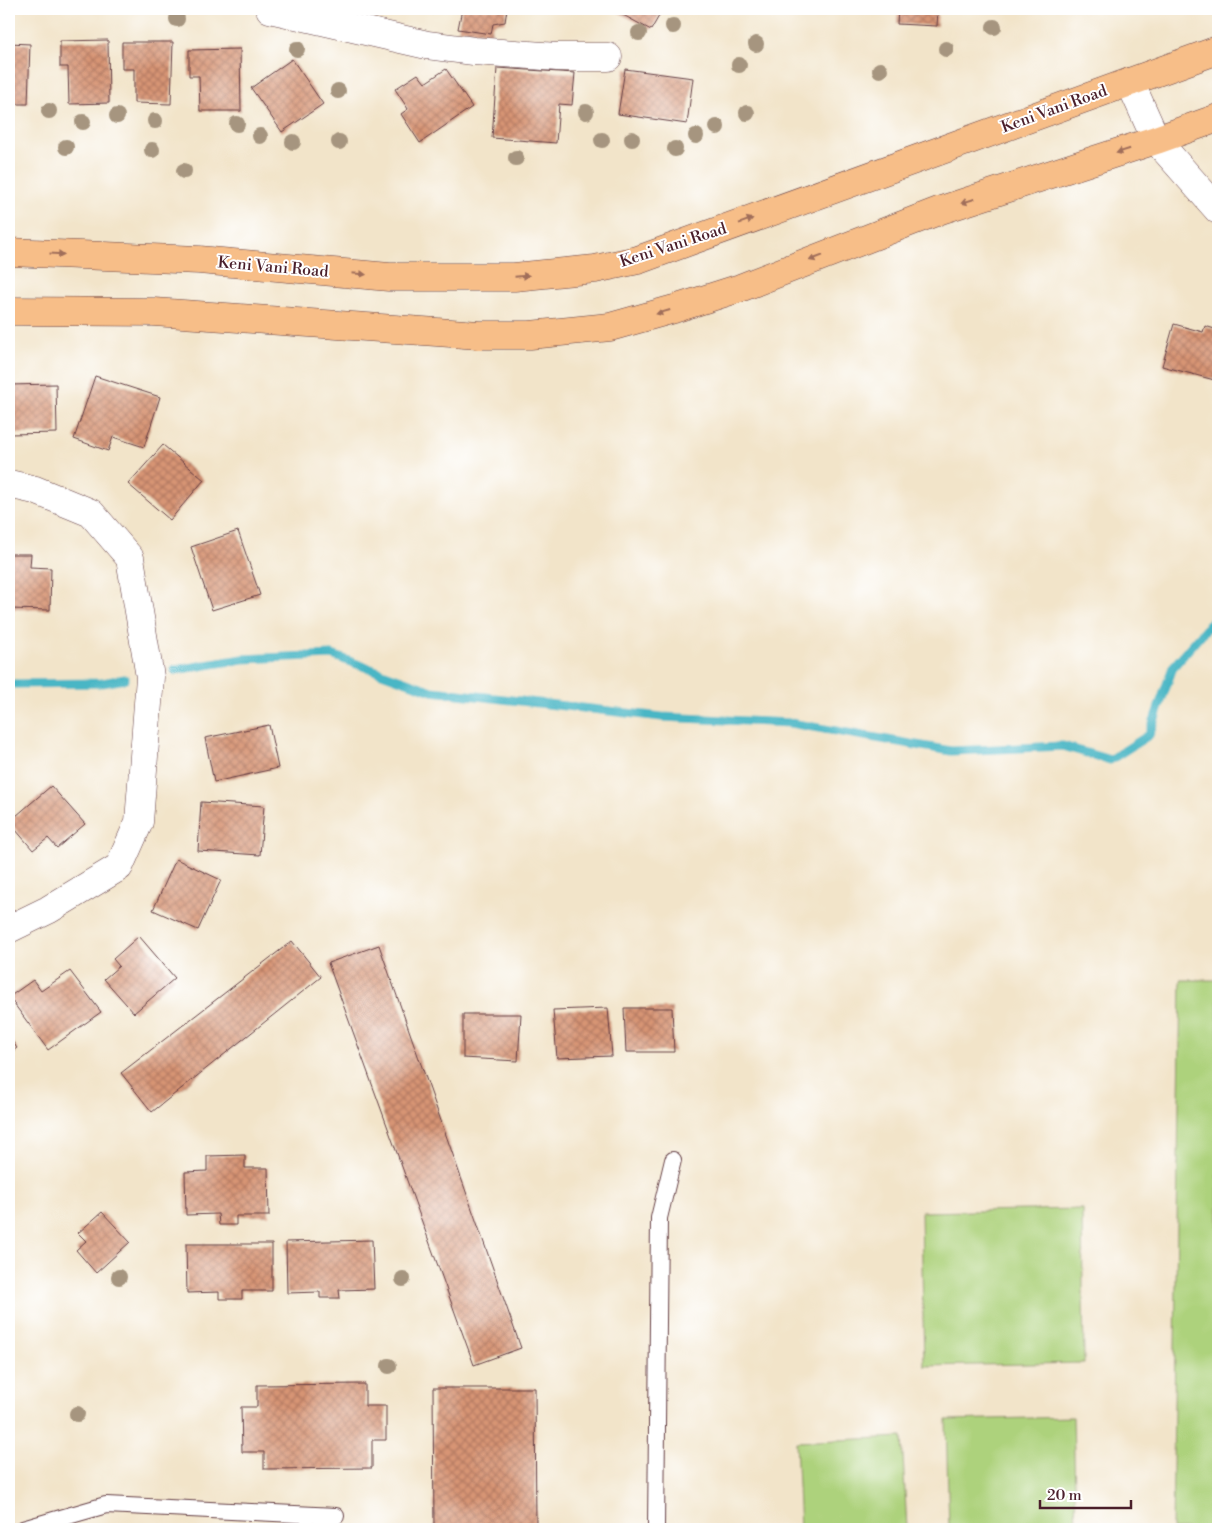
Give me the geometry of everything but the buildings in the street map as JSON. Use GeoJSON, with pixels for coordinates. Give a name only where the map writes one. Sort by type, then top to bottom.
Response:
{"type":"FeatureCollection","features":[{"type":"Feature","properties":{"kind":"main road","name":"Keni Vani Road"},"geometry":{"type":"LineString","coordinates":[[9,252],[199,260],[389,277],[514,277],[595,269],[638,260],[1218,50]]}},
{"type":"Feature","properties":{"kind":"main road"},"geometry":{"type":"LineString","coordinates":[[9,311],[154,312],[479,335],[530,336],[610,327],[740,288],[941,210],[1218,118]]}},
{"type":"Feature","properties":{"kind":"street"},"geometry":{"type":"LineString","coordinates":[[270,9],[437,46],[474,51],[557,57],[608,57]]}},
{"type":"Feature","properties":{"kind":"street"},"geometry":{"type":"LineString","coordinates":[[1130,82],[1156,140],[1218,210]]}},
{"type":"Feature","properties":{"kind":"street"},"geometry":{"type":"LineString","coordinates":[[9,484],[35,490],[91,513],[130,558],[150,677],[139,822],[119,867],[48,910],[9,929]]}},
{"type":"Feature","properties":{"kind":"lane"},"geometry":{"type":"LineString","coordinates":[[656,1529],[659,1218],[673,1160]]}},
{"type":"Feature","properties":{"kind":"lane"},"geometry":{"type":"LineString","coordinates":[[23,1529],[106,1505],[336,1516]]}},
{"type":"Feature","properties":{"kind":"green space"},"geometry":{"type":"Polygon","coordinates":[[[1181,980],[1218,980],[1218,1529],[1172,1529],[1181,980]]]}},
{"type":"Feature","properties":{"kind":"green space"},"geometry":{"type":"Polygon","coordinates":[[[1082,1209],[1084,1363],[924,1366],[921,1212],[1082,1209]]]}},
{"type":"Feature","properties":{"kind":"green space"},"geometry":{"type":"Polygon","coordinates":[[[1073,1417],[1076,1529],[949,1529],[946,1420],[1073,1417]]]}},
{"type":"Feature","properties":{"kind":"green space"},"geometry":{"type":"Polygon","coordinates":[[[902,1437],[907,1529],[800,1529],[796,1442],[902,1437]]]}},
{"type":"Feature","properties":{"kind":"waterway"},"geometry":{"type":"LineString","coordinates":[[175,670],[243,659],[332,655],[432,691],[662,717],[790,723],[951,751],[1063,746],[1110,760],[1149,735],[1173,667],[1218,615]]}},
{"type":"Feature","properties":{"kind":"waterway"},"geometry":{"type":"LineString","coordinates":[[9,684],[102,683],[125,679]]}}]}
